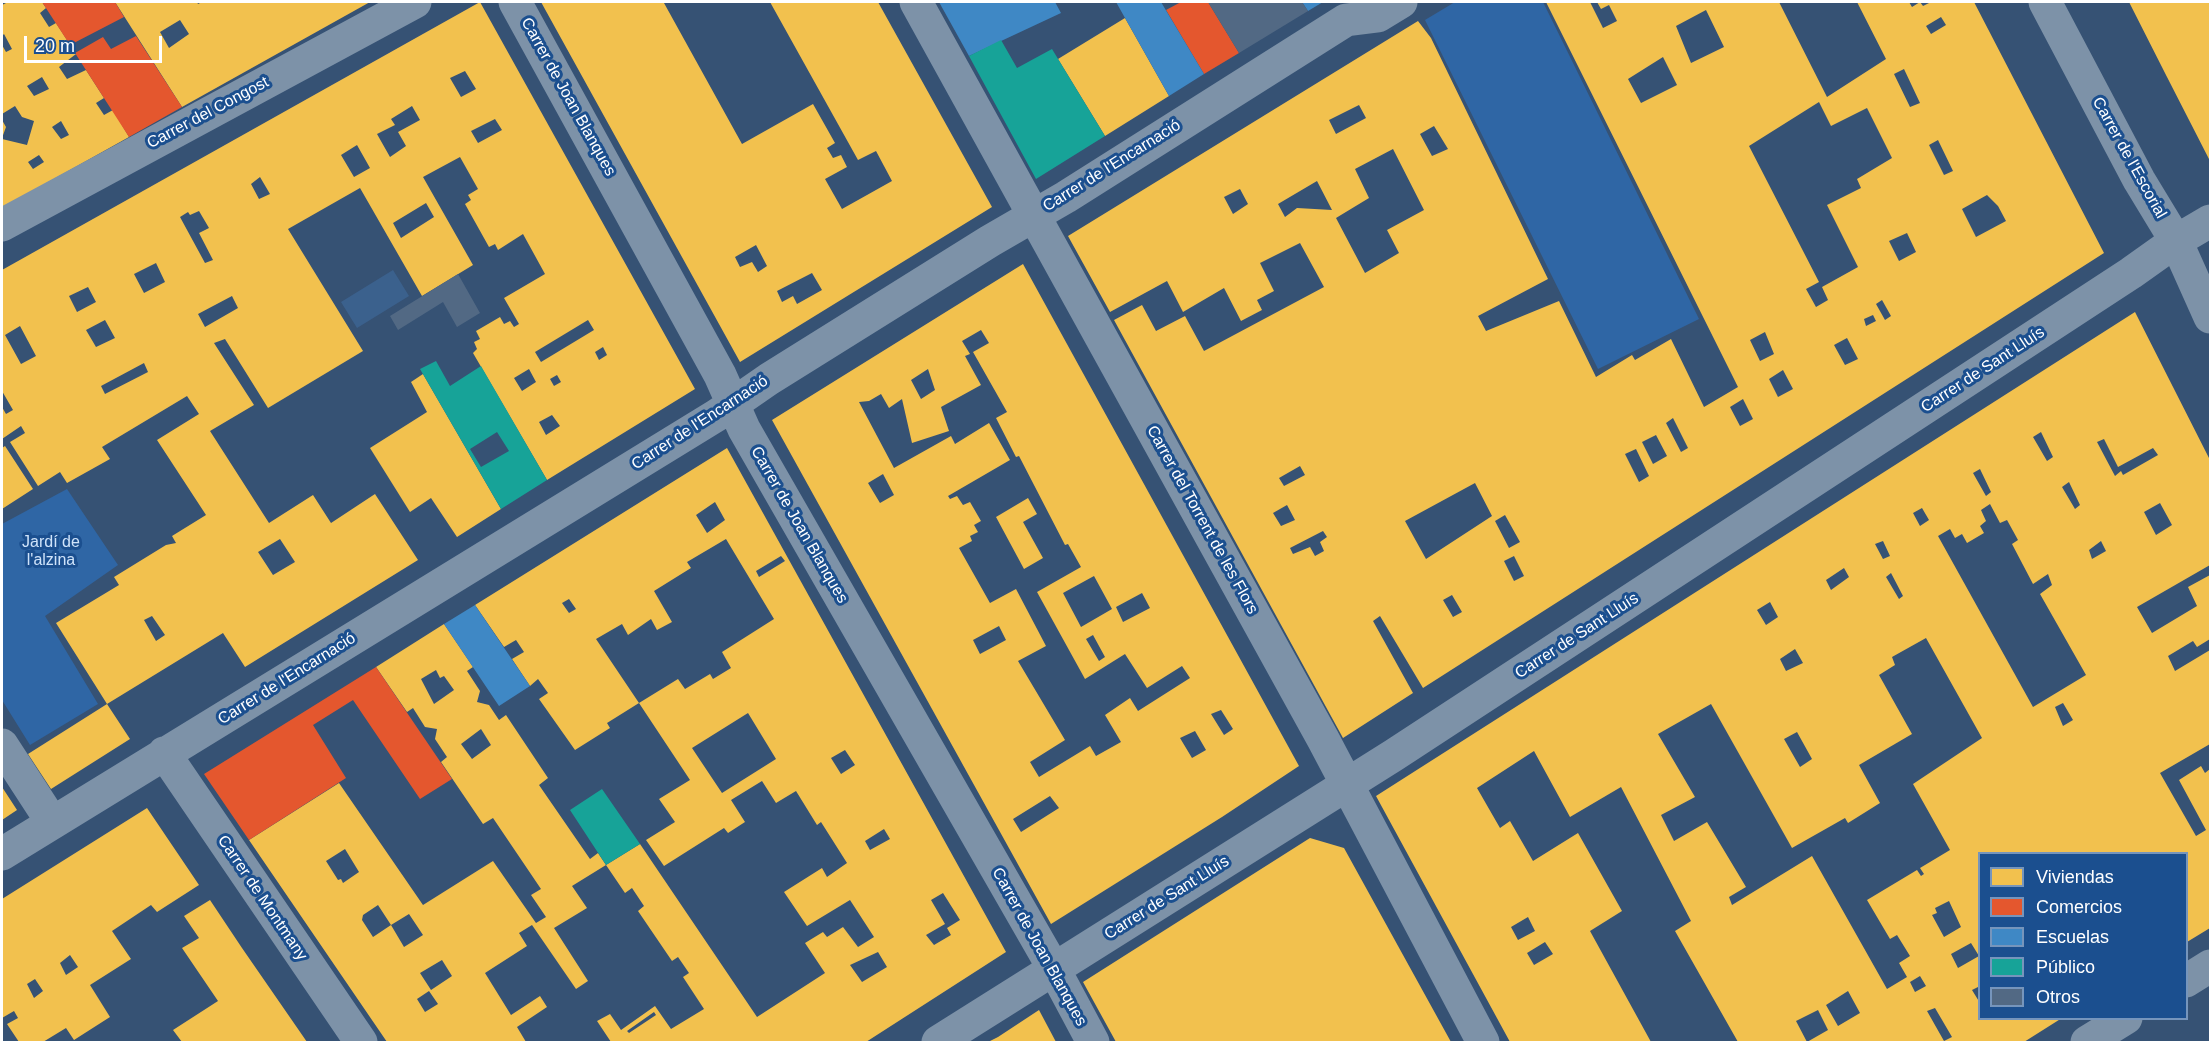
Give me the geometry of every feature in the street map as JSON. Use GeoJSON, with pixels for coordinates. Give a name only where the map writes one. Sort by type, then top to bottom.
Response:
{"type":"FeatureCollection","features":[{"type":"Feature","properties":{"kind":"street","name":"Carrer del Congost"},"geometry":{"type":"LineString","coordinates":[[2,225],[415,2]]}},
{"type":"Feature","properties":{"kind":"street","name":"Carrer de Joan Blanques"},"geometry":{"type":"LineString","coordinates":[[515,2],[720,375],[744,429],[1054,969],[1093,1042]]}},
{"type":"Feature","properties":{"kind":"street","name":"Carrer del Torrent de les Flors"},"geometry":{"type":"LineString","coordinates":[[916,2],[1347,784],[1483,1042]]}},
{"type":"Feature","properties":{"kind":"street","name":"Carrer de l'Encarnació"},"geometry":{"type":"LineString","coordinates":[[2,854],[733,405],[769,379],[1066,197],[1346,20],[1378,16],[1401,2]]}},
{"type":"Feature","properties":{"kind":"street","name":"Carrer de l'Escorial"},"geometry":{"type":"LineString","coordinates":[[2045,2],[2139,180],[2176,241],[2211,316]]}},
{"type":"Feature","properties":{"kind":"street","name":"Carrer de Sant Lluís"},"geometry":{"type":"LineString","coordinates":[[938,1042],[1347,784],[2211,220]]}},
{"type":"Feature","properties":{"kind":"street"},"geometry":{"type":"LineString","coordinates":[[2,745],[52,822]]}},
{"type":"Feature","properties":{"kind":"street","name":"Carrer de Montmany"},"geometry":{"type":"LineString","coordinates":[[164,753],[361,1042]]}},
{"type":"Feature","properties":{"kind":"street"},"geometry":{"type":"LineString","coordinates":[[2188,980],[2211,966]]}},
{"type":"Feature","properties":{"kind":"street"},"geometry":{"type":"LineString","coordinates":[[2087,1042],[2123,1020]]}},
{"type":"Feature","properties":{"kind":"green space"},"geometry":{"type":"Polygon","coordinates":[[[1455,2],[1543,2],[1699,319],[1598,369],[1425,20],[1455,2]]]}},
{"type":"Feature","properties":{"kind":"green space","name":"Jardí de l'alzina"},"geometry":{"type":"Polygon","coordinates":[[[67,489],[118,565],[45,616],[98,704],[30,745],[2,700],[2,524],[67,489]]]}},
{"type":"Feature","properties":{"kind":"shaded area"},"geometry":{"type":"Polygon","coordinates":[[[393,270],[409,296],[357,328],[341,302],[393,270]]]}},
{"type":"Feature","properties":{"kind":"building: Viviendas"},"geometry":{"type":"Polygon","coordinates":[[[8,2],[42,2],[46,8],[40,13],[49,27],[56,23],[76,54],[59,67],[67,79],[86,70],[104,98],[96,103],[104,115],[113,110],[129,137],[2,208],[2,139],[27,145],[34,121],[22,117],[15,106],[2,114],[2,45],[6,52],[12,49],[4,34],[2,36],[2,5],[8,2]],[[42,77],[27,86],[34,96],[49,89],[42,77]],[[61,121],[52,127],[61,139],[69,135],[61,121]],[[39,155],[28,162],[33,169],[44,162],[39,155]]]}},
{"type":"Feature","properties":{"kind":"building: Viviendas"},"geometry":{"type":"Polygon","coordinates":[[[115,2],[197,2],[198,4],[202,2],[370,2],[182,107],[115,2]],[[180,20],[160,32],[169,48],[189,34],[180,20]]]}},
{"type":"Feature","properties":{"kind":"building: Viviendas"},"geometry":{"type":"Polygon","coordinates":[[[480,2],[695,389],[547,480],[473,353],[477,349],[474,342],[480,339],[476,331],[500,317],[504,324],[510,321],[514,327],[519,324],[504,298],[545,274],[523,234],[498,250],[495,244],[489,247],[465,204],[471,200],[468,195],[478,189],[460,157],[423,177],[473,265],[422,296],[360,188],[288,229],[363,351],[268,408],[225,339],[214,343],[254,405],[210,431],[269,523],[313,495],[331,523],[375,494],[418,560],[245,667],[223,633],[107,704],[56,623],[119,585],[114,577],[166,545],[176,543],[172,536],[206,515],[157,440],[199,414],[187,396],[102,447],[110,459],[67,483],[60,472],[38,486],[10,442],[25,433],[21,426],[2,439],[2,407],[6,414],[13,410],[2,391],[2,270],[480,2]],[[465,71],[450,78],[461,97],[476,89],[465,71]],[[412,106],[391,119],[395,125],[377,134],[390,157],[406,146],[398,132],[420,120],[412,106]],[[495,119],[471,131],[478,143],[502,130],[495,119]],[[357,145],[341,155],[354,177],[370,168],[357,145]],[[260,177],[251,184],[259,199],[270,194],[260,177]],[[426,203],[393,223],[401,238],[434,217],[426,203]],[[199,211],[190,215],[188,212],[180,217],[205,263],[213,260],[199,233],[209,228],[199,211]],[[156,263],[134,274],[144,293],[165,282],[156,263]],[[88,287],[69,296],[77,312],[96,302],[88,287]],[[232,296],[198,314],[205,327],[238,308],[232,296]],[[105,320],[86,330],[96,347],[115,338],[105,320]],[[588,320],[535,352],[541,362],[594,330],[588,320]],[[20,326],[5,335],[21,364],[36,356],[20,326]],[[603,347],[595,352],[599,360],[607,355],[603,347]],[[144,363],[101,386],[105,394],[148,372],[144,363]],[[529,369],[514,378],[522,391],[536,382],[529,369]],[[557,375],[550,379],[554,386],[561,382],[557,375]],[[552,415],[539,422],[546,435],[560,426],[552,415]],[[280,539],[258,552],[273,575],[295,562],[280,539]],[[152,616],[144,620],[156,641],[165,635],[152,616]]]}},
{"type":"Feature","properties":{"kind":"building: Viviendas"},"geometry":{"type":"Polygon","coordinates":[[[541,2],[667,2],[664,3],[742,144],[813,104],[835,143],[827,148],[833,158],[841,155],[847,167],[825,179],[842,209],[892,181],[876,151],[858,160],[770,2],[878,2],[992,207],[740,362],[541,2]],[[756,245],[735,257],[740,267],[752,262],[758,272],[767,266],[756,245]],[[812,273],[777,291],[782,302],[793,296],[797,304],[822,290],[812,273]]]}},
{"type":"Feature","properties":{"kind":"building: Viviendas"},"geometry":{"type":"Polygon","coordinates":[[[1546,2],[1590,2],[1603,28],[1617,21],[1609,5],[1601,9],[1597,2],[1779,2],[1827,97],[1886,59],[1857,2],[1909,2],[1912,7],[1920,2],[1923,6],[1931,2],[1974,2],[2104,253],[1423,688],[1380,616],[1373,621],[1413,693],[1343,738],[1114,320],[1142,305],[1156,331],[1185,316],[1204,351],[1324,287],[1300,243],[1260,263],[1274,291],[1257,300],[1262,310],[1241,321],[1224,288],[1183,312],[1167,281],[1110,312],[1068,236],[1418,21],[1431,38],[1548,279],[1478,316],[1486,331],[1559,301],[1596,377],[1632,355],[1635,360],[1671,339],[1704,407],[1738,387],[1546,2]],[[1706,10],[1676,26],[1691,63],[1724,47],[1706,10]],[[1941,17],[1926,26],[1931,34],[1946,25],[1941,17]],[[1663,57],[1628,79],[1641,103],[1677,85],[1663,57]],[[1904,69],[1894,74],[1910,107],[1920,103],[1904,69]],[[1819,102],[1749,146],[1819,282],[1806,289],[1816,307],[1828,300],[1822,287],[1858,267],[1827,205],[1861,188],[1857,179],[1892,158],[1867,108],[1831,126],[1819,102]],[[1359,105],[1329,120],[1336,134],[1366,118],[1359,105]],[[1434,126],[1420,134],[1432,156],[1448,149],[1434,126]],[[1938,140],[1929,145],[1944,175],[1953,171],[1938,140]],[[1393,149],[1355,169],[1369,198],[1336,218],[1365,273],[1399,253],[1387,230],[1424,210],[1393,149]],[[1317,181],[1278,204],[1285,217],[1297,208],[1332,210],[1317,181]],[[1240,189],[1224,197],[1233,214],[1248,204],[1240,189]],[[1987,195],[1962,209],[1976,237],[2006,221],[1998,206],[1987,195]],[[1907,233],[1889,241],[1899,261],[1916,252],[1907,233]],[[1882,300],[1876,304],[1885,320],[1891,316],[1882,300]],[[1873,315],[1864,319],[1866,326],[1876,321],[1873,315]],[[1765,332],[1750,340],[1760,361],[1774,354],[1765,332]],[[1847,338],[1834,345],[1845,365],[1858,359],[1847,338]],[[1783,370],[1769,379],[1778,397],[1793,389],[1783,370]],[[1743,399],[1730,407],[1740,426],[1753,419],[1743,399]],[[1673,418],[1666,423],[1681,452],[1688,448],[1673,418]],[[1656,435],[1642,442],[1653,464],[1667,456],[1656,435]],[[1636,449],[1625,454],[1639,482],[1649,476],[1636,449]],[[1300,466],[1279,478],[1284,486],[1305,475],[1300,466]],[[1475,483],[1405,521],[1426,559],[1492,516],[1475,483]],[[1287,505],[1273,513],[1281,526],[1295,520],[1287,505]],[[1505,515],[1495,521],[1509,548],[1520,542],[1505,515]],[[1323,531],[1290,548],[1293,554],[1310,547],[1315,556],[1324,551],[1320,542],[1327,537],[1323,531]],[[1514,556],[1504,561],[1514,581],[1524,576],[1514,556]],[[1452,595],[1443,600],[1453,617],[1462,612],[1452,595]]]}},
{"type":"Feature","properties":{"kind":"building: Viviendas"},"geometry":{"type":"Polygon","coordinates":[[[2129,2],[2210,2],[2210,161],[2167,77],[2129,2]]]}},
{"type":"Feature","properties":{"kind":"building: Viviendas"},"geometry":{"type":"Polygon","coordinates":[[[1125,18],[1169,96],[1105,136],[1058,59],[1125,18]]]}},
{"type":"Feature","properties":{"kind":"building: Viviendas"},"geometry":{"type":"Polygon","coordinates":[[[2,120],[6,127],[2,138],[2,120]]]}},
{"type":"Feature","properties":{"kind":"building: Viviendas"},"geometry":{"type":"Polygon","coordinates":[[[1023,264],[1299,766],[1051,924],[772,420],[1023,264]],[[981,330],[962,341],[970,354],[965,356],[981,385],[941,407],[949,431],[912,443],[902,399],[889,408],[881,394],[869,401],[859,402],[894,468],[951,436],[955,444],[989,423],[1010,460],[948,496],[950,499],[957,496],[963,505],[970,502],[981,521],[974,525],[978,532],[970,536],[972,541],[959,548],[990,603],[1016,589],[1046,646],[1018,661],[1065,740],[1030,762],[1039,777],[1090,746],[1096,756],[1121,742],[1105,715],[1130,698],[1138,711],[1190,678],[1182,666],[1147,688],[1125,654],[1085,679],[1037,592],[1081,567],[1068,544],[1065,545],[1019,456],[1016,457],[996,418],[1007,412],[973,352],[989,343],[981,330]],[[928,369],[911,380],[921,399],[935,390],[928,369]],[[883,474],[868,483],[880,503],[894,495],[883,474]],[[1094,576],[1063,593],[1081,627],[1112,609],[1094,576]],[[1142,593],[1116,607],[1123,622],[1150,608],[1142,593]],[[999,626],[973,640],[980,654],[1006,640],[999,626]],[[1093,635],[1086,639],[1099,661],[1105,657],[1093,635]],[[1221,710],[1211,714],[1224,735],[1233,729],[1221,710]],[[1195,731],[1180,738],[1192,758],[1206,750],[1195,731]],[[1050,796],[1013,819],[1021,832],[1059,808],[1050,796]]]}},
{"type":"Feature","properties":{"kind":"building: Viviendas"},"geometry":{"type":"Polygon","coordinates":[[[2135,312],[2210,460],[2210,565],[2137,607],[2152,633],[2197,606],[2188,587],[2210,575],[2210,639],[2197,647],[2193,641],[2168,656],[2175,671],[2210,650],[2210,744],[2160,773],[2196,836],[2206,830],[2179,780],[2201,766],[2205,773],[2210,769],[2210,928],[2188,941],[2188,852],[1978,852],[1978,954],[1971,943],[1951,954],[1958,968],[1978,957],[1978,987],[1972,990],[1978,1000],[1978,1020],[2059,1020],[2024,1042],[1807,1042],[1738,1042],[1675,931],[1691,921],[1621,787],[1570,817],[1534,751],[1477,788],[1500,828],[1510,821],[1533,861],[1578,833],[1622,911],[1590,931],[1651,1042],[1510,1042],[1376,796],[2135,312]],[[2041,432],[2033,437],[2047,461],[2053,457],[2041,432]],[[2104,439],[2097,442],[2115,476],[2121,471],[2123,475],[2158,455],[2153,448],[2118,467],[2104,439]],[[1980,469],[1973,473],[1986,496],[1991,492],[1980,469]],[[2069,482],[2062,487],[2075,509],[2080,505],[2069,482]],[[2160,503],[2144,512],[2156,535],[2172,525],[2160,503]],[[1990,504],[1981,510],[1986,521],[1980,526],[1984,533],[1967,543],[1962,534],[1955,538],[1950,529],[1938,536],[2033,707],[2086,675],[2040,594],[2052,585],[2048,574],[2033,584],[2012,544],[2018,540],[2007,520],[2000,523],[1990,504]],[[1922,508],[1913,513],[1920,526],[1929,520],[1922,508]],[[1883,541],[1875,544],[1883,559],[1890,556],[1883,541]],[[2101,541],[2089,550],[2092,559],[2106,551],[2101,541]],[[1844,568],[1826,580],[1831,590],[1849,577],[1844,568]],[[1891,573],[1886,577],[1899,599],[1903,596],[1891,573]],[[1770,602],[1757,610],[1766,625],[1778,617],[1770,602]],[[1926,638],[1892,657],[1895,665],[1879,675],[1912,734],[1859,765],[1880,803],[1848,823],[1845,818],[1792,848],[1711,704],[1658,734],[1695,797],[1661,815],[1674,841],[1707,822],[1746,887],[1729,897],[1732,905],[1812,856],[1887,989],[1907,977],[1899,963],[1910,956],[1897,935],[1890,939],[1867,900],[1917,870],[1921,876],[1924,874],[1920,868],[1950,850],[1913,784],[1982,738],[1926,638]],[[1795,649],[1780,659],[1786,671],[1803,663],[1795,649]],[[2063,703],[2055,707],[2063,726],[2073,720],[2063,703]],[[1797,732],[1784,739],[1800,767],[1812,759],[1797,732]],[[1949,901],[1935,908],[1937,913],[1932,915],[1944,937],[1961,927],[1949,901]],[[1528,917],[1511,927],[1518,940],[1535,931],[1528,917]],[[1545,942],[1527,953],[1534,965],[1553,954],[1545,942]],[[1920,976],[1910,982],[1915,992],[1926,986],[1920,976]],[[1848,991],[1826,1005],[1838,1026],[1860,1013],[1848,991]],[[1935,1008],[1927,1011],[1944,1041],[1952,1037],[1935,1008]],[[1818,1010],[1796,1021],[1807,1042],[1828,1030],[1818,1010]]]}},
{"type":"Feature","properties":{"kind":"building: Viviendas"},"geometry":{"type":"Polygon","coordinates":[[[423,374],[501,509],[457,537],[431,498],[410,512],[370,448],[427,412],[411,382],[423,374]]]}},
{"type":"Feature","properties":{"kind":"building: Viviendas"},"geometry":{"type":"Polygon","coordinates":[[[5,446],[33,489],[2,509],[2,448],[5,446]]]}},
{"type":"Feature","properties":{"kind":"building: Viviendas"},"geometry":{"type":"Polygon","coordinates":[[[727,448],[1006,952],[866,1042],[611,1042],[597,1021],[610,1014],[621,1030],[655,1006],[671,1029],[704,1009],[683,977],[689,973],[678,957],[672,961],[638,911],[644,906],[632,888],[625,893],[606,865],[640,844],[757,1017],[825,973],[805,943],[823,932],[827,937],[843,927],[858,947],[874,937],[850,900],[807,926],[784,892],[822,868],[827,877],[847,863],[821,822],[817,825],[796,791],[776,803],[762,781],[731,800],[745,822],[728,833],[724,828],[664,866],[646,840],[675,822],[659,799],[690,780],[639,703],[607,723],[610,728],[575,750],[539,699],[548,693],[538,679],[530,686],[512,659],[524,652],[516,640],[504,647],[475,605],[727,448]],[[715,502],[696,515],[707,533],[725,520],[715,502]],[[726,539],[687,562],[691,568],[654,591],[672,622],[657,630],[651,619],[628,635],[622,624],[596,639],[639,703],[678,679],[685,689],[710,674],[713,679],[731,668],[722,652],[774,619],[726,539]],[[781,556],[756,571],[759,577],[785,561],[781,556]],[[569,599],[562,603],[569,613],[576,609],[569,599]],[[748,713],[692,748],[722,793],[776,759],[748,713]],[[845,750],[831,758],[841,774],[855,765],[845,750]],[[884,829],[865,841],[870,850],[890,839],[884,829]],[[943,893],[931,900],[945,924],[926,935],[934,945],[951,935],[947,928],[960,920],[943,893]],[[878,952],[850,965],[862,982],[887,967],[878,952]],[[654,1012],[627,1031],[629,1033],[656,1015],[654,1012]]]}},
{"type":"Feature","properties":{"kind":"building: Viviendas"},"geometry":{"type":"Polygon","coordinates":[[[1028,498],[1037,514],[1023,522],[1043,558],[1024,569],[996,517],[1028,498]]]}},
{"type":"Feature","properties":{"kind":"building: Viviendas"},"geometry":{"type":"Polygon","coordinates":[[[444,624],[473,667],[467,671],[480,691],[477,702],[489,705],[499,720],[506,715],[548,778],[539,785],[590,859],[598,853],[606,865],[572,886],[587,908],[554,928],[588,981],[576,989],[532,925],[519,933],[527,946],[485,973],[511,1015],[540,996],[547,1007],[517,1027],[526,1042],[387,1042],[249,840],[339,783],[423,905],[493,861],[536,923],[546,917],[531,895],[541,889],[493,818],[483,824],[441,762],[447,757],[435,739],[437,729],[425,727],[413,708],[407,712],[376,667],[444,624]],[[436,670],[421,679],[434,704],[454,690],[444,676],[440,678],[436,670]],[[481,729],[461,744],[472,759],[491,745],[481,729]],[[345,849],[326,861],[338,880],[341,879],[343,883],[359,872],[345,849]],[[378,905],[363,915],[362,920],[373,937],[391,925],[378,905]],[[409,914],[391,925],[404,947],[423,935],[409,914]],[[442,960],[420,973],[431,990],[452,976],[442,960]],[[429,991],[417,999],[425,1012],[438,1004],[429,991]]]}},
{"type":"Feature","properties":{"kind":"building: Viviendas"},"geometry":{"type":"Polygon","coordinates":[[[107,704],[130,739],[51,789],[28,754],[107,704]]]}},
{"type":"Feature","properties":{"kind":"building: Viviendas"},"geometry":{"type":"Polygon","coordinates":[[[2,787],[17,810],[2,820],[2,787]]]}},
{"type":"Feature","properties":{"kind":"building: Viviendas"},"geometry":{"type":"Polygon","coordinates":[[[147,808],[199,885],[157,912],[151,905],[112,931],[131,959],[90,985],[110,1017],[74,1040],[66,1028],[43,1042],[19,1042],[7,1024],[18,1018],[14,1011],[2,1018],[2,899],[147,808]],[[70,955],[60,963],[66,975],[78,967],[70,955]],[[35,979],[27,984],[34,998],[43,991],[35,979]]]}},
{"type":"Feature","properties":{"kind":"building: Viviendas"},"geometry":{"type":"Polygon","coordinates":[[[1310,838],[1344,848],[1451,1042],[1116,1042],[1083,982],[1310,838]]]}},
{"type":"Feature","properties":{"kind":"building: Viviendas"},"geometry":{"type":"Polygon","coordinates":[[[210,900],[307,1042],[182,1042],[173,1030],[218,1001],[182,948],[199,938],[184,916],[210,900]]]}},
{"type":"Feature","properties":{"kind":"building: Viviendas"},"geometry":{"type":"Polygon","coordinates":[[[1039,1010],[1056,1042],[988,1042],[998,1037],[1039,1010]]]}},
{"type":"Feature","properties":{"kind":"building: Comercios"},"geometry":{"type":"Polygon","coordinates":[[[42,2],[115,2],[124,17],[70,45],[42,2]]]}},
{"type":"Feature","properties":{"kind":"building: Comercios"},"geometry":{"type":"Polygon","coordinates":[[[1181,2],[1208,2],[1239,53],[1204,74],[1166,10],[1181,2]]]}},
{"type":"Feature","properties":{"kind":"building: Comercios"},"geometry":{"type":"Polygon","coordinates":[[[136,36],[182,107],[129,137],[75,53],[103,37],[111,49],[136,36]]]}},
{"type":"Feature","properties":{"kind":"building: Comercios"},"geometry":{"type":"Polygon","coordinates":[[[376,667],[452,779],[420,799],[353,700],[313,725],[346,778],[249,840],[204,774],[376,667]]]}},
{"type":"Feature","properties":{"kind":"building: Escuelas"},"geometry":{"type":"Polygon","coordinates":[[[939,2],[1055,2],[1061,13],[969,56],[939,2]]]}},
{"type":"Feature","properties":{"kind":"building: Escuelas"},"geometry":{"type":"Polygon","coordinates":[[[1116,2],[1161,2],[1204,74],[1169,96],[1116,2]]]}},
{"type":"Feature","properties":{"kind":"building: Escuelas"},"geometry":{"type":"Polygon","coordinates":[[[1302,2],[1323,2],[1308,11],[1302,2]]]}},
{"type":"Feature","properties":{"kind":"building: Escuelas"},"geometry":{"type":"Polygon","coordinates":[[[475,605],[530,686],[499,706],[444,624],[475,605]]]}},
{"type":"Feature","properties":{"kind":"building: Público"},"geometry":{"type":"Polygon","coordinates":[[[1001,40],[1017,68],[1052,49],[1105,136],[1036,179],[969,56],[1001,40]]]}},
{"type":"Feature","properties":{"kind":"building: Público"},"geometry":{"type":"Polygon","coordinates":[[[436,361],[450,386],[481,366],[547,480],[501,509],[420,369],[436,361]],[[497,432],[470,449],[481,467],[509,451],[497,432]]]}},
{"type":"Feature","properties":{"kind":"building: Público"},"geometry":{"type":"Polygon","coordinates":[[[602,789],[640,844],[606,865],[570,810],[602,789]]]}},
{"type":"Feature","properties":{"kind":"building: Otros"},"geometry":{"type":"Polygon","coordinates":[[[1208,2],[1302,2],[1308,11],[1239,53],[1208,2]]]}},
{"type":"Feature","properties":{"kind":"building: Otros"},"geometry":{"type":"Polygon","coordinates":[[[458,274],[480,313],[457,327],[443,302],[398,330],[390,316],[458,274]]]}}]}
